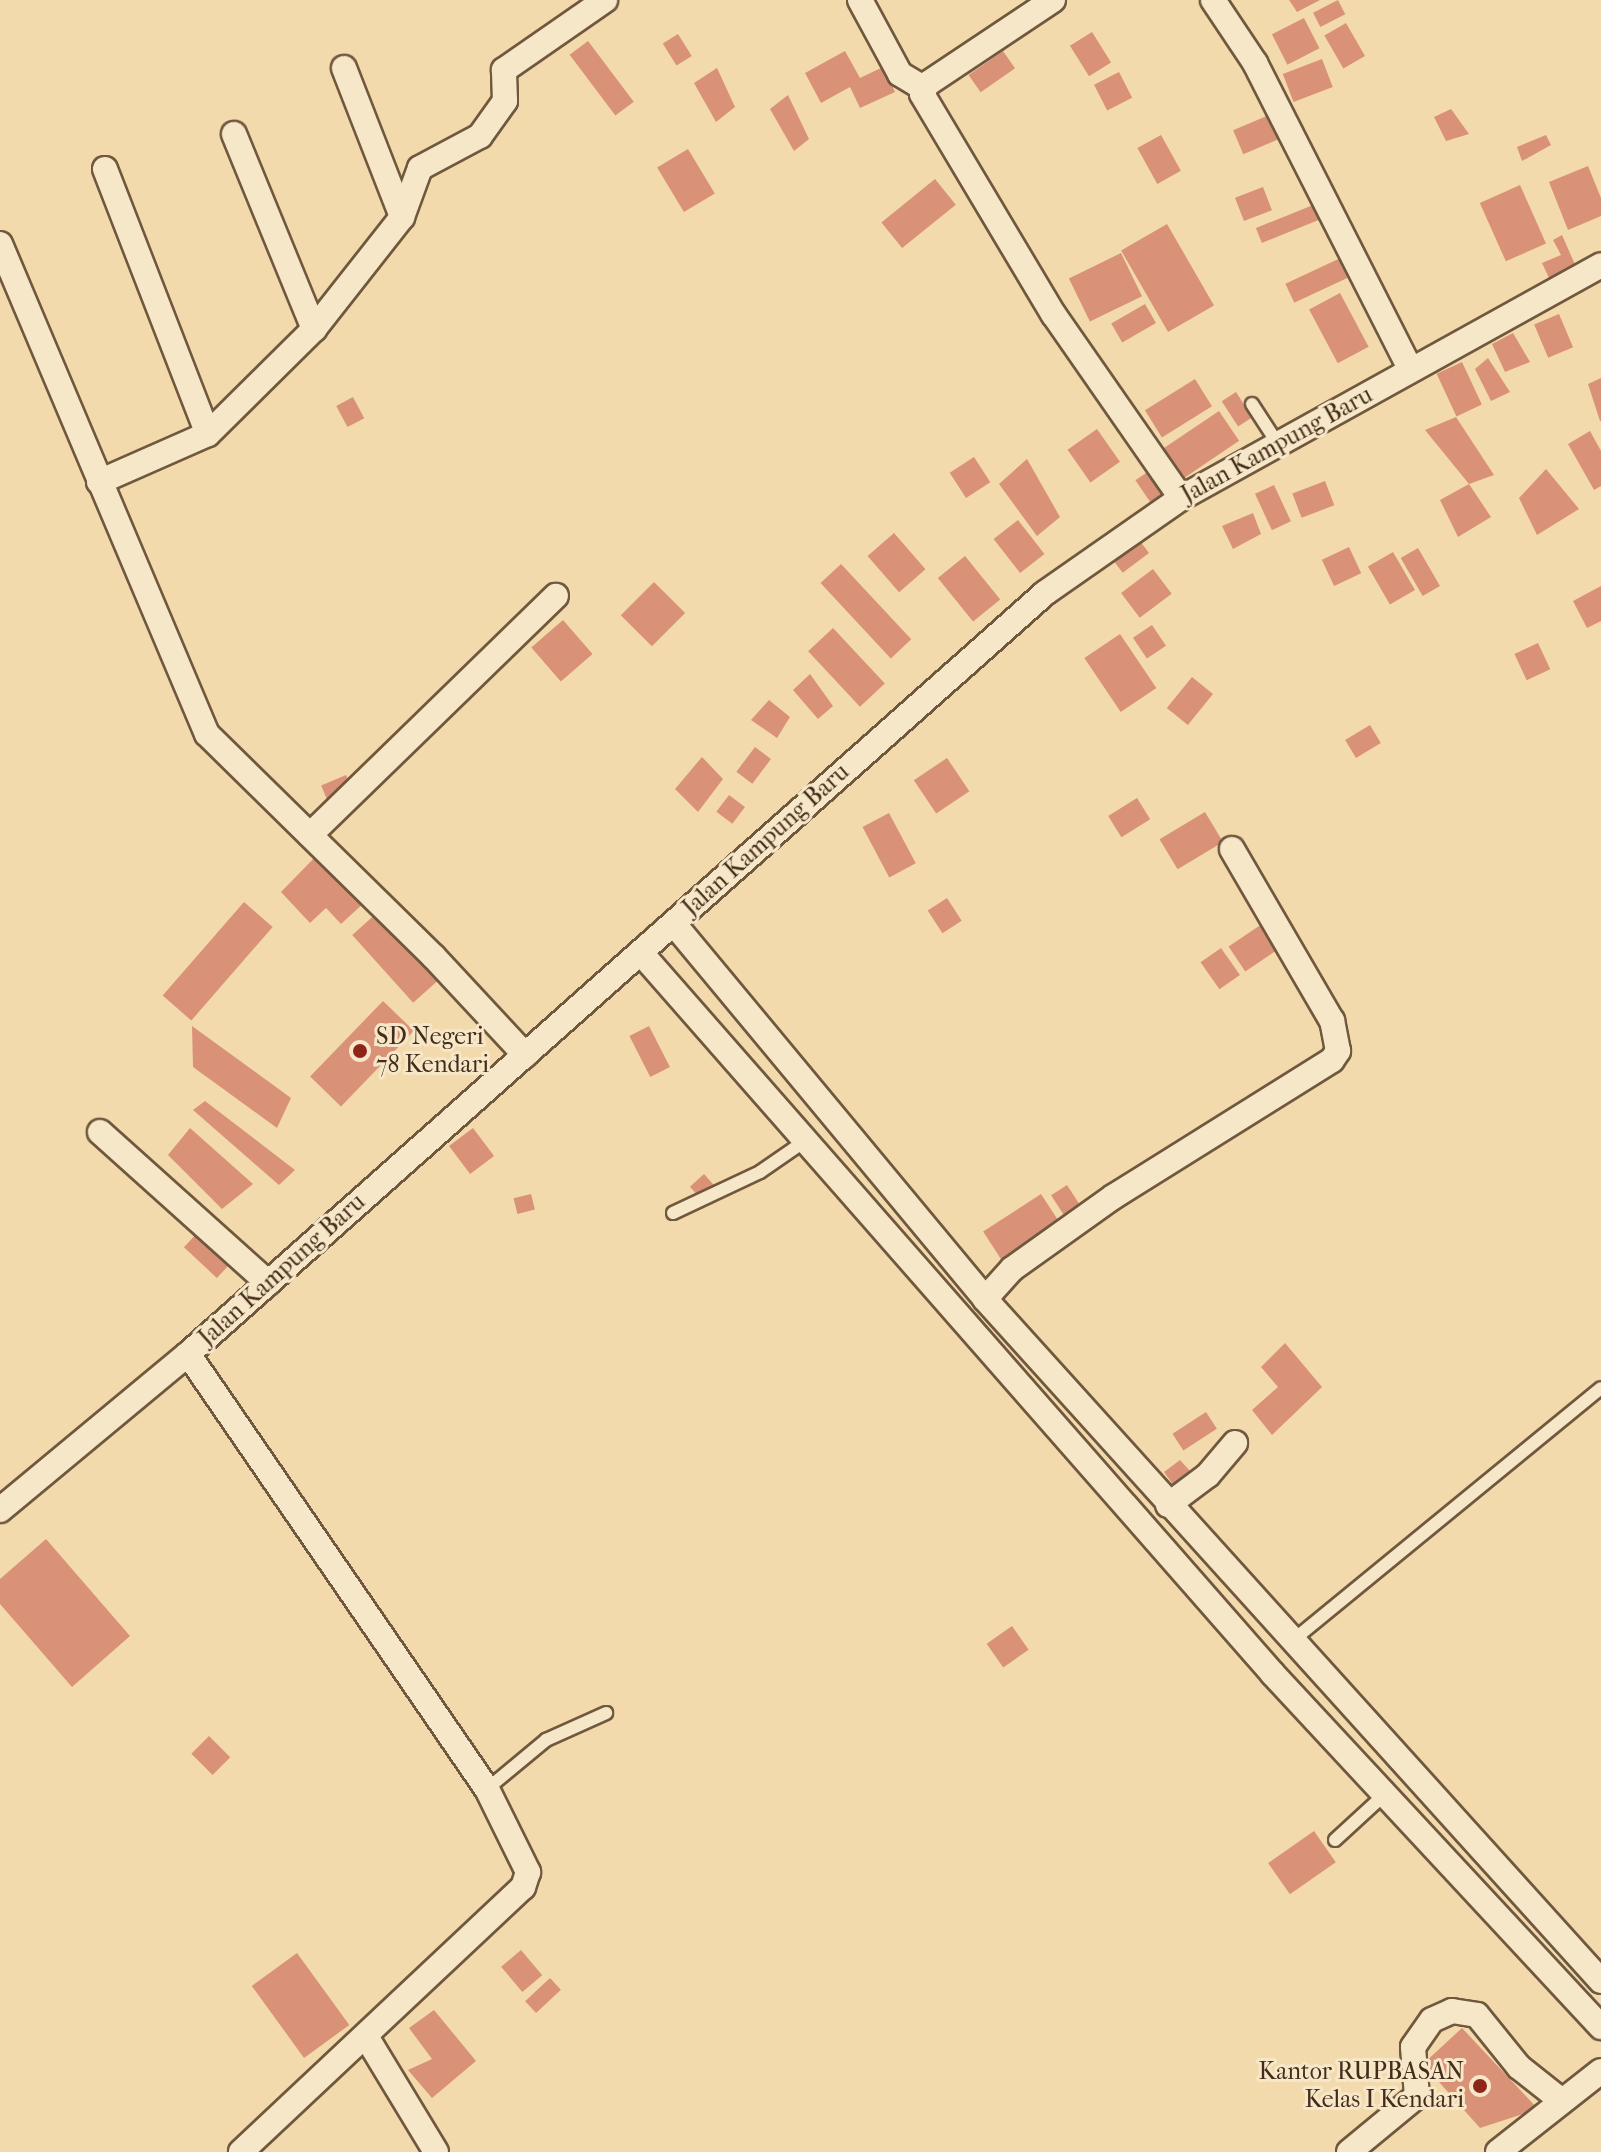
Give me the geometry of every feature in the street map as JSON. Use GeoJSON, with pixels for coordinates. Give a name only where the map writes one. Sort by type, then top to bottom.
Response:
{"type":"FeatureCollection","features":[{"type":"Feature","properties":{"kind":"street"},"geometry":{"type":"LineString","coordinates":[[99,482],[208,434],[314,329],[402,217],[420,168],[480,136],[505,101],[504,70],[605,0]]}},
{"type":"Feature","properties":{"kind":"street"},"geometry":{"type":"LineString","coordinates":[[860,0],[900,74],[923,88],[928,109],[1054,315],[1181,498]]}},
{"type":"Feature","properties":{"kind":"street"},"geometry":{"type":"LineString","coordinates":[[923,88],[1053,0]]}},
{"type":"Feature","properties":{"kind":"street"},"geometry":{"type":"LineString","coordinates":[[1213,0],[1268,88],[1411,370]]}},
{"type":"Feature","properties":{"kind":"street"},"geometry":{"type":"LineString","coordinates":[[344,68],[402,217]]}},
{"type":"Feature","properties":{"kind":"street"},"geometry":{"type":"LineString","coordinates":[[234,134],[314,329]]}},
{"type":"Feature","properties":{"kind":"street"},"geometry":{"type":"LineString","coordinates":[[105,169],[208,434]]}},
{"type":"Feature","properties":{"kind":"street"},"geometry":{"type":"LineString","coordinates":[[0,244],[207,734],[525,1055]]}},
{"type":"Feature","properties":{"kind":"street","name":"Jalan Kampung Baru"},"geometry":{"type":"LineString","coordinates":[[0,1510],[188,1354],[674,924],[986,640],[1181,498],[1601,265]]}},
{"type":"Feature","properties":{"kind":"street"},"geometry":{"type":"LineString","coordinates":[[310,835],[556,596]]}},
{"type":"Feature","properties":{"kind":"street"},"geometry":{"type":"LineString","coordinates":[[985,1299],[1012,1269],[1113,1197],[1332,1060],[1338,1051],[1332,1021],[1232,849]]}},
{"type":"Feature","properties":{"kind":"street"},"geometry":{"type":"LineString","coordinates":[[674,924],[985,1299],[1601,1981]]}},
{"type":"Feature","properties":{"kind":"street"},"geometry":{"type":"LineString","coordinates":[[641,953],[1385,1794],[1601,2027]]}},
{"type":"Feature","properties":{"kind":"street"},"geometry":{"type":"LineString","coordinates":[[100,1132],[268,1283]]}},
{"type":"Feature","properties":{"kind":"street"},"geometry":{"type":"LineString","coordinates":[[188,1354],[487,1789],[526,1866],[528,1879],[367,2038],[241,2152]]}},
{"type":"Feature","properties":{"kind":"street"},"geometry":{"type":"LineString","coordinates":[[1168,1505],[1208,1475],[1235,1443]]}},
{"type":"Feature","properties":{"kind":"street"},"geometry":{"type":"LineString","coordinates":[[1349,2152],[1417,2096],[1413,2047],[1432,2020],[1452,2011],[1477,2015],[1519,2067],[1562,2101]]}},
{"type":"Feature","properties":{"kind":"street"},"geometry":{"type":"LineString","coordinates":[[367,2038],[436,2152]]}},
{"type":"Feature","properties":{"kind":"street"},"geometry":{"type":"LineString","coordinates":[[1498,2152],[1601,2071]]}},
{"type":"Feature","properties":{"kind":"lane"},"geometry":{"type":"LineString","coordinates":[[1252,404],[1278,444]]}},
{"type":"Feature","properties":{"kind":"lane"},"geometry":{"type":"LineString","coordinates":[[673,1213],[760,1172],[805,1141]]}},
{"type":"Feature","properties":{"kind":"lane"},"geometry":{"type":"LineString","coordinates":[[1292,1641],[1601,1388]]}},
{"type":"Feature","properties":{"kind":"lane"},"geometry":{"type":"LineString","coordinates":[[487,1789],[546,1740],[606,1713]]}},
{"type":"Feature","properties":{"kind":"lane"},"geometry":{"type":"LineString","coordinates":[[1335,1840],[1385,1794]]}},
{"type":"Feature","properties":{"kind":"building"},"geometry":{"type":"Polygon","coordinates":[[[1289,0],[1320,0],[1297,12],[1289,0]]]}},
{"type":"Feature","properties":{"kind":"building"},"geometry":{"type":"Polygon","coordinates":[[[1338,0],[1345,14],[1320,27],[1313,13],[1338,0]]]}},
{"type":"Feature","properties":{"kind":"building"},"geometry":{"type":"Polygon","coordinates":[[[1304,18],[1319,48],[1287,65],[1272,34],[1304,18]]]}},
{"type":"Feature","properties":{"kind":"building"},"geometry":{"type":"Polygon","coordinates":[[[1346,23],[1365,56],[1343,68],[1324,36],[1346,23]]]}},
{"type":"Feature","properties":{"kind":"building"},"geometry":{"type":"Polygon","coordinates":[[[1092,32],[1111,63],[1089,76],[1070,46],[1092,32]]]}},
{"type":"Feature","properties":{"kind":"building"},"geometry":{"type":"Polygon","coordinates":[[[678,34],[692,56],[677,66],[663,44],[678,34]]]}},
{"type":"Feature","properties":{"kind":"building"},"geometry":{"type":"Polygon","coordinates":[[[588,41],[634,102],[615,116],[570,55],[588,41]]]}},
{"type":"Feature","properties":{"kind":"building"},"geometry":{"type":"Polygon","coordinates":[[[845,51],[860,78],[883,67],[895,92],[860,108],[850,87],[821,103],[805,73],[845,51]]]}},
{"type":"Feature","properties":{"kind":"building"},"geometry":{"type":"Polygon","coordinates":[[[1003,51],[1015,68],[981,92],[969,75],[1003,51]]]}},
{"type":"Feature","properties":{"kind":"building"},"geometry":{"type":"Polygon","coordinates":[[[1322,59],[1333,87],[1294,102],[1283,74],[1322,59]]]}},
{"type":"Feature","properties":{"kind":"building"},"geometry":{"type":"Polygon","coordinates":[[[717,68],[735,107],[716,122],[694,83],[717,68]]]}},
{"type":"Feature","properties":{"kind":"building"},"geometry":{"type":"Polygon","coordinates":[[[1119,72],[1132,98],[1107,111],[1094,85],[1119,72]]]}},
{"type":"Feature","properties":{"kind":"building"},"geometry":{"type":"Polygon","coordinates":[[[788,95],[809,139],[794,151],[770,109],[788,95]]]}},
{"type":"Feature","properties":{"kind":"building"},"geometry":{"type":"Polygon","coordinates":[[[1451,109],[1469,134],[1446,141],[1434,117],[1451,109]]]}},
{"type":"Feature","properties":{"kind":"building"},"geometry":{"type":"Polygon","coordinates":[[[1269,115],[1279,139],[1243,154],[1233,130],[1269,115]]]}},
{"type":"Feature","properties":{"kind":"building"},"geometry":{"type":"Polygon","coordinates":[[[1161,135],[1181,171],[1157,184],[1137,148],[1161,135]]]}},
{"type":"Feature","properties":{"kind":"building"},"geometry":{"type":"Polygon","coordinates":[[[1546,135],[1551,145],[1522,161],[1517,147],[1546,135]]]}},
{"type":"Feature","properties":{"kind":"building"},"geometry":{"type":"Polygon","coordinates":[[[688,149],[715,194],[684,212],[657,168],[688,149]]]}},
{"type":"Feature","properties":{"kind":"building"},"geometry":{"type":"Polygon","coordinates":[[[1588,166],[1601,198],[1601,216],[1568,230],[1549,182],[1588,166]]]}},
{"type":"Feature","properties":{"kind":"building"},"geometry":{"type":"Polygon","coordinates":[[[935,179],[956,205],[902,248],[881,222],[935,179]]]}},
{"type":"Feature","properties":{"kind":"building"},"geometry":{"type":"Polygon","coordinates":[[[1520,185],[1546,243],[1506,261],[1480,203],[1520,185]]]}},
{"type":"Feature","properties":{"kind":"building"},"geometry":{"type":"Polygon","coordinates":[[[1263,187],[1272,210],[1244,221],[1235,198],[1263,187]]]}},
{"type":"Feature","properties":{"kind":"building"},"geometry":{"type":"Polygon","coordinates":[[[1318,203],[1324,218],[1262,243],[1256,228],[1318,203]]]}},
{"type":"Feature","properties":{"kind":"building"},"geometry":{"type":"Polygon","coordinates":[[[1167,224],[1214,305],[1168,332],[1121,251],[1167,224]]]}},
{"type":"Feature","properties":{"kind":"building"},"geometry":{"type":"Polygon","coordinates":[[[1562,235],[1577,269],[1550,280],[1542,263],[1561,255],[1553,240],[1562,235]]]}},
{"type":"Feature","properties":{"kind":"building"},"geometry":{"type":"Polygon","coordinates":[[[1121,253],[1142,296],[1090,322],[1069,278],[1121,253]]]}},
{"type":"Feature","properties":{"kind":"building"},"geometry":{"type":"Polygon","coordinates":[[[1347,255],[1356,274],[1294,303],[1285,284],[1347,255]]]}},
{"type":"Feature","properties":{"kind":"building"},"geometry":{"type":"Polygon","coordinates":[[[1340,293],[1369,347],[1338,363],[1309,309],[1340,293]]]}},
{"type":"Feature","properties":{"kind":"building"},"geometry":{"type":"Polygon","coordinates":[[[1145,304],[1156,323],[1122,343],[1111,324],[1145,304]]]}},
{"type":"Feature","properties":{"kind":"building"},"geometry":{"type":"Polygon","coordinates":[[[1559,314],[1573,347],[1548,358],[1534,325],[1559,314]]]}},
{"type":"Feature","properties":{"kind":"building"},"geometry":{"type":"Polygon","coordinates":[[[1513,333],[1530,362],[1505,372],[1492,344],[1513,333]]]}},
{"type":"Feature","properties":{"kind":"building"},"geometry":{"type":"Polygon","coordinates":[[[1488,358],[1510,392],[1491,401],[1475,369],[1488,358]]]}},
{"type":"Feature","properties":{"kind":"building"},"geometry":{"type":"Polygon","coordinates":[[[1462,362],[1482,405],[1456,416],[1437,374],[1462,362]]]}},
{"type":"Feature","properties":{"kind":"building"},"geometry":{"type":"Polygon","coordinates":[[[1601,378],[1601,421],[1600,421],[1588,384],[1601,378]]]}},
{"type":"Feature","properties":{"kind":"building"},"geometry":{"type":"Polygon","coordinates":[[[1195,379],[1212,406],[1162,437],[1145,410],[1195,379]]]}},
{"type":"Feature","properties":{"kind":"building"},"geometry":{"type":"Polygon","coordinates":[[[1236,392],[1252,417],[1238,426],[1222,401],[1236,392]]]}},
{"type":"Feature","properties":{"kind":"building"},"geometry":{"type":"Polygon","coordinates":[[[353,397],[364,418],[347,427],[336,406],[353,397]]]}},
{"type":"Feature","properties":{"kind":"building"},"geometry":{"type":"Polygon","coordinates":[[[1219,411],[1239,441],[1182,479],[1162,450],[1219,411]]]}},
{"type":"Feature","properties":{"kind":"building"},"geometry":{"type":"Polygon","coordinates":[[[1456,417],[1494,475],[1469,484],[1425,430],[1456,417]]]}},
{"type":"Feature","properties":{"kind":"building"},"geometry":{"type":"Polygon","coordinates":[[[1097,429],[1120,462],[1090,482],[1068,450],[1097,429]]]}},
{"type":"Feature","properties":{"kind":"building"},"geometry":{"type":"Polygon","coordinates":[[[1590,431],[1601,451],[1601,486],[1594,490],[1568,444],[1590,431]]]}},
{"type":"Feature","properties":{"kind":"building"},"geometry":{"type":"Polygon","coordinates":[[[974,457],[990,482],[966,498],[950,473],[974,457]]]}},
{"type":"Feature","properties":{"kind":"building"},"geometry":{"type":"Polygon","coordinates":[[[1027,459],[1060,517],[1037,536],[999,484],[1027,459]]]}},
{"type":"Feature","properties":{"kind":"building"},"geometry":{"type":"Polygon","coordinates":[[[1152,469],[1167,491],[1151,503],[1135,480],[1152,469]]]}},
{"type":"Feature","properties":{"kind":"building"},"geometry":{"type":"Polygon","coordinates":[[[1546,469],[1579,509],[1537,535],[1519,498],[1546,469]]]}},
{"type":"Feature","properties":{"kind":"building"},"geometry":{"type":"Polygon","coordinates":[[[1325,481],[1334,505],[1302,518],[1292,494],[1325,481]]]}},
{"type":"Feature","properties":{"kind":"building"},"geometry":{"type":"Polygon","coordinates":[[[1469,484],[1491,517],[1458,537],[1440,500],[1469,484]]]}},
{"type":"Feature","properties":{"kind":"building"},"geometry":{"type":"Polygon","coordinates":[[[1274,485],[1291,521],[1272,530],[1255,494],[1274,485]]]}},
{"type":"Feature","properties":{"kind":"building"},"geometry":{"type":"Polygon","coordinates":[[[1253,513],[1261,534],[1233,549],[1222,526],[1253,513]]]}},
{"type":"Feature","properties":{"kind":"building"},"geometry":{"type":"Polygon","coordinates":[[[1018,520],[1044,554],[1020,573],[994,539],[1018,520]]]}},
{"type":"Feature","properties":{"kind":"building"},"geometry":{"type":"Polygon","coordinates":[[[894,533],[925,569],[899,592],[868,556],[894,533]]]}},
{"type":"Feature","properties":{"kind":"building"},"geometry":{"type":"Polygon","coordinates":[[[1140,541],[1149,553],[1123,573],[1114,561],[1140,541]]]}},
{"type":"Feature","properties":{"kind":"building"},"geometry":{"type":"Polygon","coordinates":[[[1349,547],[1361,573],[1334,586],[1322,560],[1349,547]]]}},
{"type":"Feature","properties":{"kind":"building"},"geometry":{"type":"Polygon","coordinates":[[[1418,548],[1440,586],[1423,596],[1401,558],[1418,548]]]}},
{"type":"Feature","properties":{"kind":"building"},"geometry":{"type":"Polygon","coordinates":[[[1393,552],[1415,590],[1390,605],[1368,566],[1393,552]]]}},
{"type":"Feature","properties":{"kind":"building"},"geometry":{"type":"Polygon","coordinates":[[[965,556],[1000,600],[973,622],[938,578],[965,556]]]}},
{"type":"Feature","properties":{"kind":"building"},"geometry":{"type":"Polygon","coordinates":[[[841,564],[911,639],[891,658],[821,583],[841,564]]]}},
{"type":"Feature","properties":{"kind":"building"},"geometry":{"type":"Polygon","coordinates":[[[1153,569],[1172,594],[1140,618],[1121,593],[1153,569]]]}},
{"type":"Feature","properties":{"kind":"building"},"geometry":{"type":"Polygon","coordinates":[[[654,582],[685,613],[652,646],[621,615],[654,582]]]}},
{"type":"Feature","properties":{"kind":"building"},"geometry":{"type":"Polygon","coordinates":[[[1601,586],[1601,621],[1587,628],[1573,601],[1601,586]]]}},
{"type":"Feature","properties":{"kind":"building"},"geometry":{"type":"Polygon","coordinates":[[[563,620],[593,654],[561,682],[531,648],[563,620]]]}},
{"type":"Feature","properties":{"kind":"building"},"geometry":{"type":"Polygon","coordinates":[[[1152,625],[1166,646],[1147,659],[1133,638],[1152,625]]]}},
{"type":"Feature","properties":{"kind":"building"},"geometry":{"type":"Polygon","coordinates":[[[833,628],[885,684],[860,707],[808,651],[833,628]]]}},
{"type":"Feature","properties":{"kind":"building"},"geometry":{"type":"Polygon","coordinates":[[[1120,634],[1156,688],[1121,712],[1084,658],[1120,634]]]}},
{"type":"Feature","properties":{"kind":"building"},"geometry":{"type":"Polygon","coordinates":[[[1538,643],[1550,669],[1527,680],[1514,654],[1538,643]]]}},
{"type":"Feature","properties":{"kind":"building"},"geometry":{"type":"Polygon","coordinates":[[[810,674],[833,706],[818,719],[793,690],[810,674]]]}},
{"type":"Feature","properties":{"kind":"building"},"geometry":{"type":"Polygon","coordinates":[[[1192,677],[1213,694],[1188,725],[1167,708],[1192,677]]]}},
{"type":"Feature","properties":{"kind":"building"},"geometry":{"type":"Polygon","coordinates":[[[769,700],[790,717],[777,738],[751,720],[769,700]]]}},
{"type":"Feature","properties":{"kind":"building"},"geometry":{"type":"Polygon","coordinates":[[[1370,725],[1381,743],[1356,758],[1345,740],[1370,725]]]}},
{"type":"Feature","properties":{"kind":"building"},"geometry":{"type":"Polygon","coordinates":[[[755,747],[771,759],[752,784],[736,772],[755,747]]]}},
{"type":"Feature","properties":{"kind":"building"},"geometry":{"type":"Polygon","coordinates":[[[702,757],[723,779],[698,812],[675,789],[702,757]]]}},
{"type":"Feature","properties":{"kind":"building"},"geometry":{"type":"Polygon","coordinates":[[[947,758],[969,791],[936,814],[914,780],[947,758]]]}},
{"type":"Feature","properties":{"kind":"building"},"geometry":{"type":"Polygon","coordinates":[[[346,775],[354,794],[329,805],[321,786],[346,775]]]}},
{"type":"Feature","properties":{"kind":"building"},"geometry":{"type":"Polygon","coordinates":[[[729,795],[745,807],[732,824],[716,812],[729,795]]]}},
{"type":"Feature","properties":{"kind":"building"},"geometry":{"type":"Polygon","coordinates":[[[1137,798],[1150,819],[1121,837],[1108,816],[1137,798]]]}},
{"type":"Feature","properties":{"kind":"building"},"geometry":{"type":"Polygon","coordinates":[[[1205,812],[1223,842],[1178,869],[1160,839],[1205,812]]]}},
{"type":"Feature","properties":{"kind":"building"},"geometry":{"type":"Polygon","coordinates":[[[889,813],[916,863],[889,877],[863,827],[889,813]]]}},
{"type":"Feature","properties":{"kind":"building"},"geometry":{"type":"Polygon","coordinates":[[[321,851],[366,901],[341,924],[326,908],[310,923],[281,892],[321,851]]]}},
{"type":"Feature","properties":{"kind":"building"},"geometry":{"type":"Polygon","coordinates":[[[947,898],[962,921],[942,933],[928,911],[947,898]]]}},
{"type":"Feature","properties":{"kind":"building"},"geometry":{"type":"Polygon","coordinates":[[[244,902],[273,927],[191,1021],[163,996],[244,902]]]}},
{"type":"Feature","properties":{"kind":"building"},"geometry":{"type":"Polygon","coordinates":[[[379,911],[440,979],[413,1003],[352,935],[379,911]]]}},
{"type":"Feature","properties":{"kind":"building"},"geometry":{"type":"Polygon","coordinates":[[[1265,922],[1282,947],[1245,971],[1229,947],[1265,922]]]}},
{"type":"Feature","properties":{"kind":"building"},"geometry":{"type":"Polygon","coordinates":[[[1221,948],[1240,975],[1219,989],[1201,962],[1221,948]]]}},
{"type":"Feature","properties":{"kind":"building","name":"SD Negeri 78 Kendari"},"geometry":{"type":"Polygon","coordinates":[[[383,1001],[414,1031],[341,1106],[310,1077],[383,1001]]]}},
{"type":"Feature","properties":{"kind":"building"},"geometry":{"type":"Polygon","coordinates":[[[192,1026],[291,1098],[277,1128],[193,1067],[192,1026]]]}},
{"type":"Feature","properties":{"kind":"building"},"geometry":{"type":"Polygon","coordinates":[[[649,1026],[670,1067],[650,1077],[629,1036],[649,1026]]]}},
{"type":"Feature","properties":{"kind":"building"},"geometry":{"type":"Polygon","coordinates":[[[205,1101],[295,1170],[279,1185],[193,1110],[205,1101]]]}},
{"type":"Feature","properties":{"kind":"building"},"geometry":{"type":"Polygon","coordinates":[[[190,1128],[253,1184],[222,1209],[168,1155],[190,1128]]]}},
{"type":"Feature","properties":{"kind":"building"},"geometry":{"type":"Polygon","coordinates":[[[473,1128],[494,1156],[470,1174],[449,1146],[473,1128]]]}},
{"type":"Feature","properties":{"kind":"building"},"geometry":{"type":"Polygon","coordinates":[[[704,1174],[714,1185],[700,1198],[690,1187],[704,1174]]]}},
{"type":"Feature","properties":{"kind":"building"},"geometry":{"type":"Polygon","coordinates":[[[1067,1185],[1085,1213],[1069,1223],[1051,1195],[1067,1185]]]}},
{"type":"Feature","properties":{"kind":"building"},"geometry":{"type":"Polygon","coordinates":[[[531,1194],[535,1210],[517,1214],[514,1198],[531,1194]]]}},
{"type":"Feature","properties":{"kind":"building"},"geometry":{"type":"Polygon","coordinates":[[[1041,1194],[1062,1226],[1004,1263],[983,1232],[1041,1194]]]}},
{"type":"Feature","properties":{"kind":"building"},"geometry":{"type":"Polygon","coordinates":[[[201,1229],[234,1260],[217,1278],[184,1247],[201,1229]]]}},
{"type":"Feature","properties":{"kind":"building"},"geometry":{"type":"Polygon","coordinates":[[[1285,1343],[1322,1387],[1272,1435],[1252,1410],[1278,1387],[1261,1367],[1285,1343]]]}},
{"type":"Feature","properties":{"kind":"building"},"geometry":{"type":"Polygon","coordinates":[[[1206,1412],[1217,1429],[1183,1451],[1172,1434],[1206,1412]]]}},
{"type":"Feature","properties":{"kind":"building"},"geometry":{"type":"Polygon","coordinates":[[[1180,1460],[1191,1472],[1174,1486],[1164,1472],[1180,1460]]]}},
{"type":"Feature","properties":{"kind":"building"},"geometry":{"type":"Polygon","coordinates":[[[46,1539],[130,1636],[72,1687],[0,1604],[0,1579],[46,1539]]]}},
{"type":"Feature","properties":{"kind":"building"},"geometry":{"type":"Polygon","coordinates":[[[1012,1626],[1029,1650],[1003,1668],[987,1644],[1012,1626]]]}},
{"type":"Feature","properties":{"kind":"building"},"geometry":{"type":"Polygon","coordinates":[[[209,1736],[230,1757],[213,1775],[191,1754],[209,1736]]]}},
{"type":"Feature","properties":{"kind":"building"},"geometry":{"type":"Polygon","coordinates":[[[1314,1831],[1336,1862],[1290,1894],[1268,1863],[1314,1831]]]}},
{"type":"Feature","properties":{"kind":"building"},"geometry":{"type":"Polygon","coordinates":[[[521,1950],[542,1975],[522,1992],[501,1967],[521,1950]]]}},
{"type":"Feature","properties":{"kind":"building"},"geometry":{"type":"Polygon","coordinates":[[[297,1953],[349,2025],[304,2058],[252,1986],[297,1953]]]}},
{"type":"Feature","properties":{"kind":"building"},"geometry":{"type":"Polygon","coordinates":[[[550,1978],[561,1990],[536,2013],[525,2001],[550,1978]]]}},
{"type":"Feature","properties":{"kind":"building"},"geometry":{"type":"Polygon","coordinates":[[[434,2010],[476,2061],[432,2098],[408,2070],[432,2059],[409,2028],[434,2010]]]}},
{"type":"Feature","properties":{"kind":"building","name":"Kantor RUPBASAN Kelas I Kendari"},"geometry":{"type":"Polygon","coordinates":[[[1462,2028],[1538,2109],[1480,2128],[1423,2064],[1462,2028]]]}},
{"type":"Feature","properties":{"kind":"place","name":"SD Negeri 78 Kendari"},"geometry":{"type":"Point","coordinates":[360,1051]}},
{"type":"Feature","properties":{"kind":"place","name":"Kantor RUPBASAN Kelas I Kendari"},"geometry":{"type":"Point","coordinates":[1480,2086]}}]}
